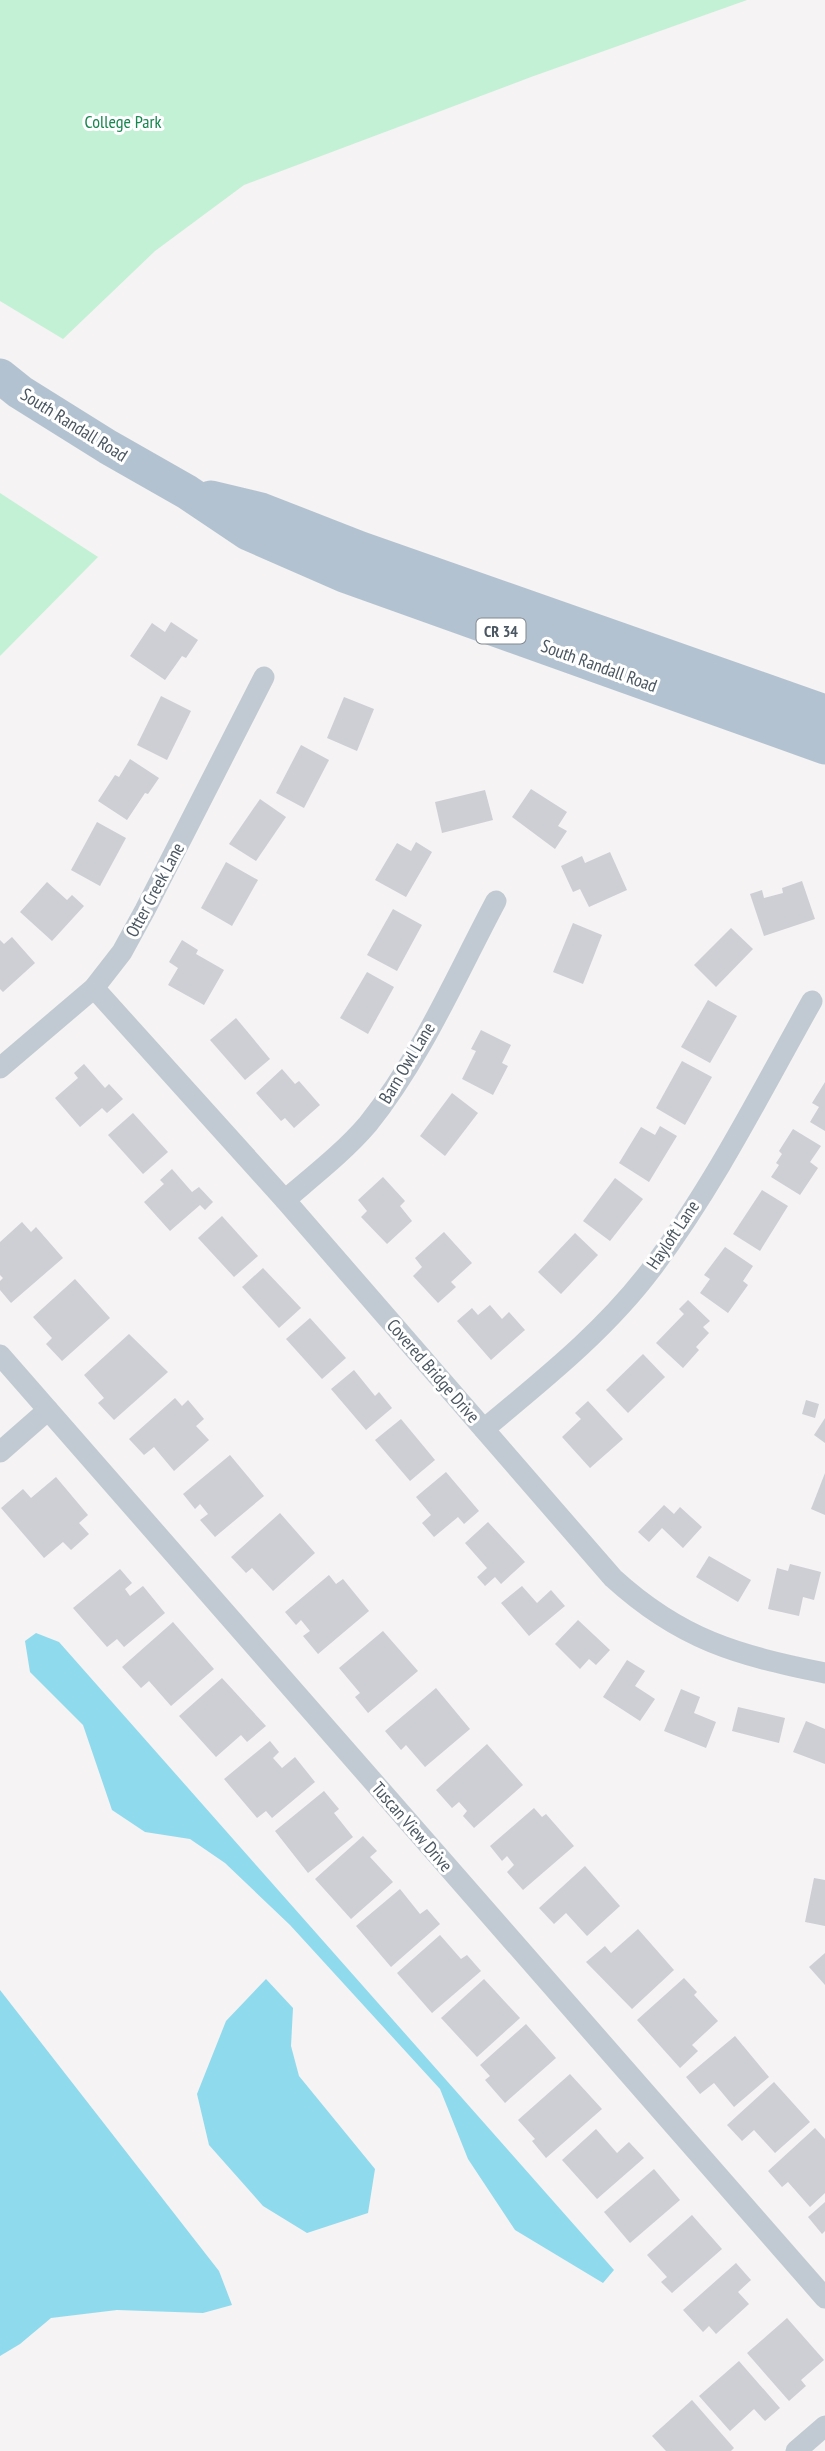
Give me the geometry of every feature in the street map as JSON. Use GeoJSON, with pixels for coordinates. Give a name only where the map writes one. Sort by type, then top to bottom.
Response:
{"type":"FeatureCollection","features":[{"type":"Feature","properties":{"kind":"main road","name":"South Randall Road"},"geometry":{"type":"LineString","coordinates":[[0,376],[20,392],[187,492],[248,533],[344,575],[825,747]]}},
{"type":"Feature","properties":{"kind":"main road","name":"South Randall Road"},"geometry":{"type":"LineString","coordinates":[[187,492],[261,510],[361,549],[825,712]]}},
{"type":"Feature","properties":{"kind":"street","name":"Otter Creek Lane"},"geometry":{"type":"LineString","coordinates":[[0,1068],[94,988],[122,952],[264,677]]}},
{"type":"Feature","properties":{"kind":"street","name":"Barn Owl Lane"},"geometry":{"type":"LineString","coordinates":[[285,1200],[365,1127],[391,1093],[496,901]]}},
{"type":"Feature","properties":{"kind":"street","name":"Covered Bridge Drive"},"geometry":{"type":"LineString","coordinates":[[94,988],[285,1200],[612,1578],[642,1605],[675,1626],[713,1644],[762,1660],[825,1672]]}},
{"type":"Feature","properties":{"kind":"street","name":"Hayloft Lane"},"geometry":{"type":"LineString","coordinates":[[484,1429],[580,1348],[653,1267],[696,1204],[812,1001]]}},
{"type":"Feature","properties":{"kind":"street","name":"Tuscan View Drive"},"geometry":{"type":"LineString","coordinates":[[0,1355],[825,2298]]}},
{"type":"Feature","properties":{"kind":"street"},"geometry":{"type":"LineString","coordinates":[[0,1452],[48,1410]]}},
{"type":"Feature","properties":{"kind":"street"},"geometry":{"type":"LineString","coordinates":[[796,2451],[825,2426]]}},
{"type":"Feature","properties":{"kind":"green space","name":"College Park"},"geometry":{"type":"Polygon","coordinates":[[[0,0],[747,0],[531,77],[244,185],[155,251],[63,339],[0,301],[0,0]]]}},
{"type":"Feature","properties":{"kind":"green space"},"geometry":{"type":"Polygon","coordinates":[[[0,493],[98,557],[0,656],[0,493]]]}},
{"type":"Feature","properties":{"kind":"water"},"geometry":{"type":"Polygon","coordinates":[[[36,1633],[59,1642],[614,2270],[603,2283],[515,2230],[468,2159],[440,2089],[290,1925],[225,1863],[190,1839],[145,1832],[112,1810],[83,1725],[30,1672],[25,1641],[36,1633]]]}},
{"type":"Feature","properties":{"kind":"water"},"geometry":{"type":"Polygon","coordinates":[[[266,1979],[293,2008],[291,2046],[299,2076],[375,2169],[368,2213],[307,2233],[263,2206],[209,2145],[197,2094],[226,2021],[266,1979]]]}},
{"type":"Feature","properties":{"kind":"water"},"geometry":{"type":"Polygon","coordinates":[[[0,1990],[219,2271],[232,2305],[203,2313],[117,2310],[51,2318],[20,2344],[0,2356],[0,1990]]]}},
{"type":"Feature","properties":{"kind":"building"},"geometry":{"type":"Polygon","coordinates":[[[171,622],[198,640],[186,658],[182,656],[165,680],[130,656],[152,623],[165,632],[171,622]]]}},
{"type":"Feature","properties":{"kind":"building"},"geometry":{"type":"Polygon","coordinates":[[[161,696],[191,711],[167,760],[137,745],[161,696]]]}},
{"type":"Feature","properties":{"kind":"building"},"geometry":{"type":"Polygon","coordinates":[[[344,697],[374,709],[357,751],[327,738],[344,697]]]}},
{"type":"Feature","properties":{"kind":"building"},"geometry":{"type":"Polygon","coordinates":[[[301,745],[329,760],[304,808],[276,793],[301,745]]]}},
{"type":"Feature","properties":{"kind":"building"},"geometry":{"type":"Polygon","coordinates":[[[130,759],[159,778],[127,820],[98,801],[115,775],[119,777],[130,759]]]}},
{"type":"Feature","properties":{"kind":"building"},"geometry":{"type":"Polygon","coordinates":[[[531,789],[567,812],[558,826],[567,831],[555,849],[512,817],[531,789]]]}},
{"type":"Feature","properties":{"kind":"building"},"geometry":{"type":"Polygon","coordinates":[[[485,790],[493,820],[442,833],[435,802],[485,790]]]}},
{"type":"Feature","properties":{"kind":"building"},"geometry":{"type":"Polygon","coordinates":[[[260,799],[286,817],[256,861],[229,844],[260,799]]]}},
{"type":"Feature","properties":{"kind":"building"},"geometry":{"type":"Polygon","coordinates":[[[97,822],[126,838],[100,886],[71,870],[97,822]]]}},
{"type":"Feature","properties":{"kind":"building"},"geometry":{"type":"Polygon","coordinates":[[[416,842],[432,852],[406,897],[375,880],[397,843],[411,851],[416,842]]]}},
{"type":"Feature","properties":{"kind":"building"},"geometry":{"type":"Polygon","coordinates":[[[610,852],[627,890],[589,907],[580,889],[573,892],[561,866],[582,856],[585,863],[610,852]]]}},
{"type":"Feature","properties":{"kind":"building"},"geometry":{"type":"Polygon","coordinates":[[[226,862],[258,880],[232,926],[201,908],[226,862]]]}},
{"type":"Feature","properties":{"kind":"building"},"geometry":{"type":"Polygon","coordinates":[[[802,881],[815,919],[764,936],[750,894],[762,890],[764,898],[783,893],[782,888],[802,881]]]}},
{"type":"Feature","properties":{"kind":"building"},"geometry":{"type":"Polygon","coordinates":[[[47,882],[67,900],[72,895],[84,906],[52,941],[20,912],[47,882]]]}},
{"type":"Feature","properties":{"kind":"building"},"geometry":{"type":"Polygon","coordinates":[[[393,909],[422,925],[397,971],[367,955],[393,909]]]}},
{"type":"Feature","properties":{"kind":"building"},"geometry":{"type":"Polygon","coordinates":[[[573,923],[602,935],[583,984],[553,972],[573,923]]]}},
{"type":"Feature","properties":{"kind":"building"},"geometry":{"type":"Polygon","coordinates":[[[731,928],[753,949],[716,987],[694,965],[731,928]]]}},
{"type":"Feature","properties":{"kind":"building"},"geometry":{"type":"Polygon","coordinates":[[[12,937],[35,963],[3,992],[0,989],[0,940],[4,944],[12,937]]]}},
{"type":"Feature","properties":{"kind":"building"},"geometry":{"type":"Polygon","coordinates":[[[182,940],[198,950],[196,954],[224,970],[204,1005],[168,985],[178,968],[169,962],[182,940]]]}},
{"type":"Feature","properties":{"kind":"building"},"geometry":{"type":"Polygon","coordinates":[[[367,972],[394,987],[368,1034],[340,1018],[367,972]]]}},
{"type":"Feature","properties":{"kind":"building"},"geometry":{"type":"Polygon","coordinates":[[[708,1000],[737,1016],[710,1063],[681,1047],[708,1000]]]}},
{"type":"Feature","properties":{"kind":"building"},"geometry":{"type":"Polygon","coordinates":[[[236,1018],[270,1059],[245,1080],[210,1040],[236,1018]]]}},
{"type":"Feature","properties":{"kind":"building"},"geometry":{"type":"Polygon","coordinates":[[[481,1030],[511,1045],[502,1063],[508,1066],[493,1095],[462,1079],[476,1051],[471,1049],[481,1030]]]}},
{"type":"Feature","properties":{"kind":"building"},"geometry":{"type":"Polygon","coordinates":[[[682,1061],[712,1077],[685,1125],[656,1108],[682,1061]]]}},
{"type":"Feature","properties":{"kind":"building"},"geometry":{"type":"Polygon","coordinates":[[[84,1064],[105,1088],[109,1084],[123,1099],[107,1113],[102,1108],[80,1127],[55,1098],[78,1078],[74,1073],[84,1064]]]}},
{"type":"Feature","properties":{"kind":"building"},"geometry":{"type":"Polygon","coordinates":[[[282,1069],[295,1084],[299,1081],[320,1105],[294,1128],[285,1118],[281,1121],[256,1093],[282,1069]]]}},
{"type":"Feature","properties":{"kind":"building"},"geometry":{"type":"Polygon","coordinates":[[[825,1082],[825,1131],[810,1122],[819,1107],[812,1103],[825,1082]]]}},
{"type":"Feature","properties":{"kind":"building"},"geometry":{"type":"Polygon","coordinates":[[[452,1093],[478,1113],[445,1156],[420,1136],[452,1093]]]}},
{"type":"Feature","properties":{"kind":"building"},"geometry":{"type":"Polygon","coordinates":[[[133,1113],[168,1152],[143,1174],[108,1135],[133,1113]]]}},
{"type":"Feature","properties":{"kind":"building"},"geometry":{"type":"Polygon","coordinates":[[[660,1126],[677,1136],[649,1182],[619,1163],[641,1127],[655,1135],[660,1126]]]}},
{"type":"Feature","properties":{"kind":"building"},"geometry":{"type":"Polygon","coordinates":[[[793,1129],[821,1146],[810,1162],[818,1168],[800,1195],[771,1177],[779,1165],[776,1163],[782,1154],[779,1151],[793,1129]]]}},
{"type":"Feature","properties":{"kind":"building"},"geometry":{"type":"Polygon","coordinates":[[[172,1169],[192,1192],[199,1187],[213,1202],[205,1210],[200,1205],[170,1231],[144,1202],[164,1184],[160,1180],[172,1169]]]}},
{"type":"Feature","properties":{"kind":"building"},"geometry":{"type":"Polygon","coordinates":[[[383,1177],[405,1201],[400,1206],[412,1221],[387,1244],[361,1217],[367,1211],[358,1200],[383,1177]]]}},
{"type":"Feature","properties":{"kind":"building"},"geometry":{"type":"Polygon","coordinates":[[[615,1178],[643,1199],[610,1241],[583,1221],[615,1178]]]}},
{"type":"Feature","properties":{"kind":"building"},"geometry":{"type":"Polygon","coordinates":[[[762,1190],[788,1206],[760,1251],[733,1234],[762,1190]]]}},
{"type":"Feature","properties":{"kind":"building"},"geometry":{"type":"Polygon","coordinates":[[[222,1216],[258,1256],[234,1277],[198,1238],[222,1216]]]}},
{"type":"Feature","properties":{"kind":"building"},"geometry":{"type":"Polygon","coordinates":[[[22,1222],[31,1232],[36,1227],[63,1258],[11,1303],[0,1290],[0,1281],[3,1278],[0,1275],[0,1242],[22,1222]]]}},
{"type":"Feature","properties":{"kind":"building"},"geometry":{"type":"Polygon","coordinates":[[[444,1232],[472,1263],[451,1282],[456,1287],[438,1303],[413,1276],[422,1267],[415,1258],[444,1232]]]}},
{"type":"Feature","properties":{"kind":"building"},"geometry":{"type":"Polygon","coordinates":[[[575,1233],[598,1255],[561,1294],[538,1272],[575,1233]]]}},
{"type":"Feature","properties":{"kind":"building"},"geometry":{"type":"Polygon","coordinates":[[[725,1247],[753,1266],[743,1281],[748,1285],[728,1313],[700,1293],[710,1279],[704,1275],[725,1247]]]}},
{"type":"Feature","properties":{"kind":"building"},"geometry":{"type":"Polygon","coordinates":[[[263,1268],[301,1308],[279,1328],[242,1287],[263,1268]]]}},
{"type":"Feature","properties":{"kind":"building"},"geometry":{"type":"Polygon","coordinates":[[[75,1279],[110,1318],[62,1361],[46,1344],[52,1338],[33,1317],[75,1279]]]}},
{"type":"Feature","properties":{"kind":"building"},"geometry":{"type":"Polygon","coordinates":[[[688,1300],[710,1321],[703,1327],[709,1333],[696,1347],[699,1350],[683,1368],[656,1343],[684,1314],[679,1309],[688,1300]]]}},
{"type":"Feature","properties":{"kind":"building"},"geometry":{"type":"Polygon","coordinates":[[[490,1305],[502,1319],[509,1312],[525,1330],[491,1360],[457,1321],[472,1308],[478,1315],[490,1305]]]}},
{"type":"Feature","properties":{"kind":"building"},"geometry":{"type":"Polygon","coordinates":[[[310,1318],[346,1358],[322,1379],[286,1339],[310,1318]]]}},
{"type":"Feature","properties":{"kind":"building"},"geometry":{"type":"Polygon","coordinates":[[[129,1334],[168,1372],[114,1420],[98,1403],[104,1398],[84,1375],[129,1334]]]}},
{"type":"Feature","properties":{"kind":"building"},"geometry":{"type":"Polygon","coordinates":[[[643,1354],[665,1377],[628,1413],[606,1390],[643,1354]]]}},
{"type":"Feature","properties":{"kind":"building"},"geometry":{"type":"Polygon","coordinates":[[[354,1370],[375,1396],[379,1392],[392,1408],[366,1430],[331,1389],[354,1370]]]}},
{"type":"Feature","properties":{"kind":"building"},"geometry":{"type":"Polygon","coordinates":[[[175,1398],[182,1406],[188,1400],[204,1419],[196,1426],[209,1440],[174,1471],[154,1447],[144,1455],[129,1439],[175,1398]]]}},
{"type":"Feature","properties":{"kind":"building"},"geometry":{"type":"Polygon","coordinates":[[[806,1400],[819,1404],[815,1418],[802,1414],[806,1400]]]}},
{"type":"Feature","properties":{"kind":"building"},"geometry":{"type":"Polygon","coordinates":[[[588,1401],[623,1439],[590,1468],[562,1437],[581,1419],[575,1413],[588,1401]]]}},
{"type":"Feature","properties":{"kind":"building"},"geometry":{"type":"Polygon","coordinates":[[[825,1418],[825,1443],[814,1435],[825,1418]]]}},
{"type":"Feature","properties":{"kind":"building"},"geometry":{"type":"Polygon","coordinates":[[[401,1419],[435,1460],[410,1481],[375,1440],[401,1419]]]}},
{"type":"Feature","properties":{"kind":"building"},"geometry":{"type":"Polygon","coordinates":[[[230,1455],[264,1496],[215,1537],[200,1520],[208,1514],[200,1504],[195,1509],[183,1494],[230,1455]]]}},
{"type":"Feature","properties":{"kind":"building"},"geometry":{"type":"Polygon","coordinates":[[[446,1472],[479,1511],[464,1524],[458,1517],[434,1537],[422,1523],[431,1515],[416,1497],[446,1472]]]}},
{"type":"Feature","properties":{"kind":"building"},"geometry":{"type":"Polygon","coordinates":[[[825,1473],[825,1515],[811,1509],[825,1473]]]}},
{"type":"Feature","properties":{"kind":"building"},"geometry":{"type":"Polygon","coordinates":[[[56,1477],[88,1515],[79,1523],[89,1534],[71,1550],[63,1542],[44,1558],[1,1508],[23,1489],[31,1498],[56,1477]]]}},
{"type":"Feature","properties":{"kind":"building"},"geometry":{"type":"Polygon","coordinates":[[[664,1505],[674,1514],[680,1507],[702,1527],[683,1548],[662,1528],[649,1542],[638,1532],[664,1505]]]}},
{"type":"Feature","properties":{"kind":"building"},"geometry":{"type":"Polygon","coordinates":[[[280,1513],[315,1553],[273,1591],[252,1568],[246,1573],[231,1557],[280,1513]]]}},
{"type":"Feature","properties":{"kind":"building"},"geometry":{"type":"Polygon","coordinates":[[[488,1522],[525,1562],[501,1584],[495,1577],[485,1586],[477,1577],[487,1568],[465,1543],[488,1522]]]}},
{"type":"Feature","properties":{"kind":"building"},"geometry":{"type":"Polygon","coordinates":[[[709,1556],[751,1580],[738,1602],[696,1577],[709,1556]]]}},
{"type":"Feature","properties":{"kind":"building"},"geometry":{"type":"Polygon","coordinates":[[[790,1564],[821,1572],[814,1600],[803,1597],[799,1616],[768,1609],[777,1568],[788,1571],[790,1564]]]}},
{"type":"Feature","properties":{"kind":"building"},"geometry":{"type":"Polygon","coordinates":[[[120,1569],[132,1583],[125,1589],[130,1596],[143,1586],[165,1613],[124,1647],[117,1639],[107,1647],[73,1608],[120,1569]]]}},
{"type":"Feature","properties":{"kind":"building"},"geometry":{"type":"Polygon","coordinates":[[[329,1575],[336,1584],[343,1579],[369,1611],[318,1654],[303,1636],[310,1631],[301,1620],[296,1625],[285,1612],[329,1575]]]}},
{"type":"Feature","properties":{"kind":"building"},"geometry":{"type":"Polygon","coordinates":[[[522,1586],[537,1603],[551,1590],[565,1606],[529,1636],[501,1603],[522,1586]]]}},
{"type":"Feature","properties":{"kind":"building"},"geometry":{"type":"Polygon","coordinates":[[[578,1620],[610,1650],[596,1665],[589,1659],[580,1669],[555,1644],[578,1620]]]}},
{"type":"Feature","properties":{"kind":"building"},"geometry":{"type":"Polygon","coordinates":[[[173,1622],[214,1669],[171,1706],[149,1681],[141,1688],[122,1667],[173,1622]]]}},
{"type":"Feature","properties":{"kind":"building"},"geometry":{"type":"Polygon","coordinates":[[[383,1631],[418,1671],[368,1713],[355,1697],[360,1693],[339,1668],[383,1631]]]}},
{"type":"Feature","properties":{"kind":"building"},"geometry":{"type":"Polygon","coordinates":[[[627,1660],[645,1671],[635,1686],[655,1699],[640,1721],[603,1697],[627,1660]]]}},
{"type":"Feature","properties":{"kind":"building"},"geometry":{"type":"Polygon","coordinates":[[[222,1678],[266,1726],[247,1742],[241,1735],[216,1757],[179,1716],[222,1678]]]}},
{"type":"Feature","properties":{"kind":"building"},"geometry":{"type":"Polygon","coordinates":[[[436,1688],[470,1729],[425,1767],[406,1745],[401,1750],[385,1731],[436,1688]]]}},
{"type":"Feature","properties":{"kind":"building"},"geometry":{"type":"Polygon","coordinates":[[[681,1689],[700,1697],[694,1713],[716,1722],[706,1748],[664,1731],[681,1689]]]}},
{"type":"Feature","properties":{"kind":"building"},"geometry":{"type":"Polygon","coordinates":[[[738,1707],[785,1718],[779,1743],[732,1731],[738,1707]]]}},
{"type":"Feature","properties":{"kind":"building"},"geometry":{"type":"Polygon","coordinates":[[[806,1721],[825,1729],[825,1764],[793,1752],[806,1721]]]}},
{"type":"Feature","properties":{"kind":"building"},"geometry":{"type":"Polygon","coordinates":[[[270,1741],[279,1752],[273,1758],[282,1768],[295,1757],[315,1782],[272,1818],[266,1811],[257,1818],[224,1779],[270,1741]]]}},
{"type":"Feature","properties":{"kind":"building"},"geometry":{"type":"Polygon","coordinates":[[[487,1744],[523,1785],[474,1828],[463,1816],[467,1811],[459,1802],[452,1808],[436,1790],[487,1744]]]}},
{"type":"Feature","properties":{"kind":"building"},"geometry":{"type":"Polygon","coordinates":[[[324,1791],[339,1809],[334,1813],[353,1837],[308,1873],[275,1831],[324,1791]]]}},
{"type":"Feature","properties":{"kind":"building"},"geometry":{"type":"Polygon","coordinates":[[[534,1808],[542,1817],[546,1814],[574,1846],[523,1890],[507,1872],[514,1865],[507,1856],[502,1861],[490,1846],[534,1808]]]}},
{"type":"Feature","properties":{"kind":"building"},"geometry":{"type":"Polygon","coordinates":[[[363,1836],[377,1851],[370,1857],[393,1882],[351,1919],[315,1879],[363,1836]]]}},
{"type":"Feature","properties":{"kind":"building"},"geometry":{"type":"Polygon","coordinates":[[[585,1866],[620,1906],[587,1936],[566,1913],[554,1924],[539,1908],[585,1866]]]}},
{"type":"Feature","properties":{"kind":"building"},"geometry":{"type":"Polygon","coordinates":[[[814,1878],[825,1880],[825,1926],[805,1922],[814,1878]]]}},
{"type":"Feature","properties":{"kind":"building"},"geometry":{"type":"Polygon","coordinates":[[[400,1889],[420,1914],[427,1909],[440,1924],[391,1967],[356,1926],[400,1889]]]}},
{"type":"Feature","properties":{"kind":"building"},"geometry":{"type":"Polygon","coordinates":[[[638,1929],[674,1970],[632,2009],[586,1962],[605,1946],[611,1953],[638,1929]]]}},
{"type":"Feature","properties":{"kind":"building"},"geometry":{"type":"Polygon","coordinates":[[[440,1935],[461,1959],[467,1955],[481,1971],[432,2013],[397,1973],[440,1935]]]}},
{"type":"Feature","properties":{"kind":"building"},"geometry":{"type":"Polygon","coordinates":[[[825,1953],[825,1985],[809,1967],[825,1953]]]}},
{"type":"Feature","properties":{"kind":"building"},"geometry":{"type":"Polygon","coordinates":[[[684,1978],[697,1992],[694,1995],[718,2021],[692,2045],[698,2051],[680,2068],[637,2020],[684,1978]]]}},
{"type":"Feature","properties":{"kind":"building"},"geometry":{"type":"Polygon","coordinates":[[[484,1979],[520,2018],[477,2057],[441,2018],[484,1979]]]}},
{"type":"Feature","properties":{"kind":"building"},"geometry":{"type":"Polygon","coordinates":[[[526,2024],[556,2058],[505,2103],[485,2080],[490,2076],[480,2065],[526,2024]]]}},
{"type":"Feature","properties":{"kind":"building"},"geometry":{"type":"Polygon","coordinates":[[[735,2036],[769,2077],[734,2107],[714,2083],[700,2094],[686,2077],[735,2036]]]}},
{"type":"Feature","properties":{"kind":"building"},"geometry":{"type":"Polygon","coordinates":[[[570,2074],[602,2109],[546,2158],[532,2141],[535,2139],[518,2120],[570,2074]]]}},
{"type":"Feature","properties":{"kind":"building"},"geometry":{"type":"Polygon","coordinates":[[[774,2082],[810,2122],[775,2153],[754,2130],[742,2141],[727,2125],[774,2082]]]}},
{"type":"Feature","properties":{"kind":"building"},"geometry":{"type":"Polygon","coordinates":[[[815,2128],[825,2139],[825,2193],[810,2207],[788,2182],[782,2187],[768,2171],[815,2128]]]}},
{"type":"Feature","properties":{"kind":"building"},"geometry":{"type":"Polygon","coordinates":[[[596,2129],[617,2153],[629,2142],[644,2158],[597,2199],[562,2160],[596,2129]]]}},
{"type":"Feature","properties":{"kind":"building"},"geometry":{"type":"Polygon","coordinates":[[[654,2169],[680,2200],[630,2243],[604,2212],[654,2169]]]}},
{"type":"Feature","properties":{"kind":"building"},"geometry":{"type":"Polygon","coordinates":[[[825,2202],[825,2231],[822,2234],[808,2217],[825,2202]]]}},
{"type":"Feature","properties":{"kind":"building"},"geometry":{"type":"Polygon","coordinates":[[[692,2215],[722,2249],[672,2293],[661,2282],[667,2277],[647,2255],[692,2215]]]}},
{"type":"Feature","properties":{"kind":"building"},"geometry":{"type":"Polygon","coordinates":[[[736,2263],[751,2280],[738,2292],[749,2304],[716,2334],[709,2326],[703,2332],[683,2310],[736,2263]]]}},
{"type":"Feature","properties":{"kind":"building"},"geometry":{"type":"Polygon","coordinates":[[[787,2318],[824,2360],[801,2380],[806,2386],[789,2401],[747,2353],[787,2318]]]}},
{"type":"Feature","properties":{"kind":"building"},"geometry":{"type":"Polygon","coordinates":[[[739,2361],[780,2408],[765,2421],[754,2409],[730,2431],[699,2396],[739,2361]]]}},
{"type":"Feature","properties":{"kind":"building"},"geometry":{"type":"Polygon","coordinates":[[[692,2400],[734,2448],[731,2451],[666,2451],[652,2436],[692,2400]]]}}]}
